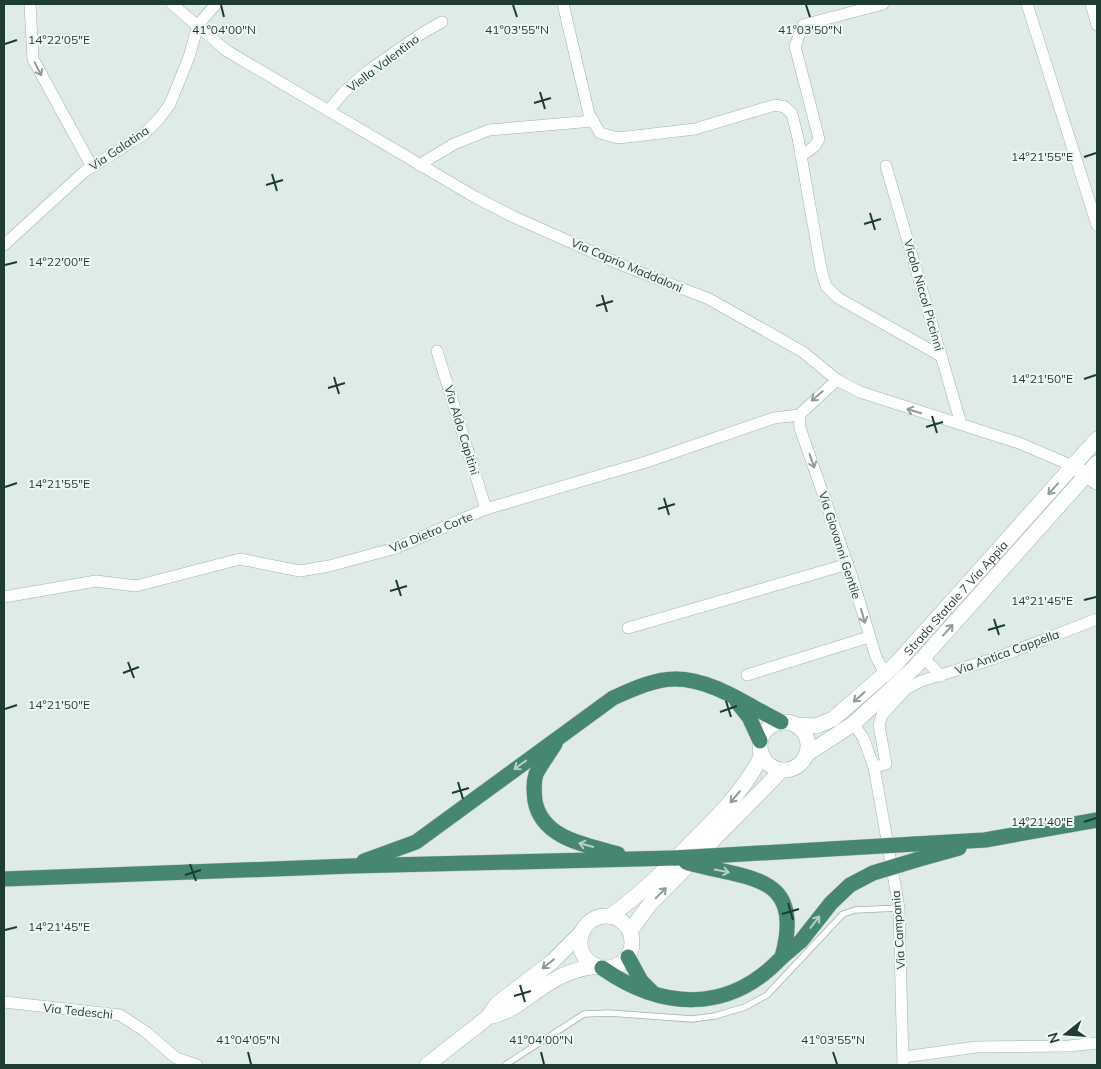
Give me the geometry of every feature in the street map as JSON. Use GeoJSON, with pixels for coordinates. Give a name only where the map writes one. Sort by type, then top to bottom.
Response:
{"type":"FeatureCollection","features":[{"type":"Feature","properties":{"kind":"highway"},"geometry":{"type":"LineString","coordinates":[[350,866],[416,842],[613,698],[635,688],[675,679],[713,688],[732,695],[789,724]]}},
{"type":"Feature","properties":{"kind":"highway"},"geometry":{"type":"LineString","coordinates":[[732,695],[749,717],[761,749]]}},
{"type":"Feature","properties":{"kind":"highway"},"geometry":{"type":"LineString","coordinates":[[560,737],[536,775],[536,804],[544,821],[556,833],[574,841],[633,859]]}},
{"type":"Feature","properties":{"kind":"highway"},"geometry":{"type":"LineString","coordinates":[[599,967],[619,980],[655,995],[675,1000],[719,997],[736,992],[768,972],[801,940],[831,903],[850,885],[873,873],[985,840],[1097,820]]}},
{"type":"Feature","properties":{"kind":"highway"},"geometry":{"type":"LineString","coordinates":[[4,879],[350,866],[675,858],[985,840]]}},
{"type":"Feature","properties":{"kind":"highway"},"geometry":{"type":"LineString","coordinates":[[675,858],[767,882],[780,898],[788,915],[788,937],[782,957]]}},
{"type":"Feature","properties":{"kind":"highway"},"geometry":{"type":"LineString","coordinates":[[628,956],[641,981],[655,995]]}},
{"type":"Feature","properties":{"kind":"main road","name":"Strada Statale 7 Via Appia"},"geometry":{"type":"LineString","coordinates":[[630,931],[650,904],[781,771],[797,767],[807,754],[853,724],[924,658],[1092,478],[1097,440]]}},
{"type":"Feature","properties":{"kind":"main road","name":"Strada Statale 7 Via Appia"},"geometry":{"type":"LineString","coordinates":[[789,724],[816,726],[833,720],[885,674],[1074,466],[1093,459]]}},
{"type":"Feature","properties":{"kind":"main road"},"geometry":{"type":"LineString","coordinates":[[1074,466],[1092,478]]}},
{"type":"Feature","properties":{"kind":"main road"},"geometry":{"type":"LineString","coordinates":[[427,1065],[488,1017],[497,1004],[553,961],[594,919],[610,916],[641,894],[733,800],[750,778],[770,726],[789,724],[806,738],[807,754]]}},
{"type":"Feature","properties":{"kind":"main road"},"geometry":{"type":"LineString","coordinates":[[761,749],[773,768],[781,771]]}},
{"type":"Feature","properties":{"kind":"main road"},"geometry":{"type":"LineString","coordinates":[[488,1017],[504,1014],[549,982],[580,968],[617,966],[628,956],[632,939],[630,931],[622,921],[610,916]]}},
{"type":"Feature","properties":{"kind":"main road"},"geometry":{"type":"LineString","coordinates":[[583,931],[580,945],[582,952],[591,963],[599,967]]}},
{"type":"Feature","properties":{"kind":"street"},"geometry":{"type":"LineString","coordinates":[[30,4],[33,59],[92,167]]}},
{"type":"Feature","properties":{"kind":"street","name":"Via Caprio Maddaloni"},"geometry":{"type":"LineString","coordinates":[[172,4],[227,51],[419,165],[514,217],[622,265],[709,299],[803,352],[838,380],[860,392],[888,403],[1020,442],[1074,466]]}},
{"type":"Feature","properties":{"kind":"street","name":"Via Galatina"},"geometry":{"type":"LineString","coordinates":[[4,245],[92,167],[144,134],[159,119],[170,104],[189,57],[198,25],[216,4]]}},
{"type":"Feature","properties":{"kind":"street"},"geometry":{"type":"LineString","coordinates":[[563,4],[589,114],[600,132],[618,138],[695,128],[775,105],[785,107],[792,114],[820,269],[826,286],[838,298],[941,356]]}},
{"type":"Feature","properties":{"kind":"street"},"geometry":{"type":"LineString","coordinates":[[801,161],[816,146],[819,139],[795,46],[803,25],[883,4]]}},
{"type":"Feature","properties":{"kind":"street"},"geometry":{"type":"LineString","coordinates":[[1027,4],[1097,225]]}},
{"type":"Feature","properties":{"kind":"street"},"geometry":{"type":"LineString","coordinates":[[1091,4],[1097,25]]}},
{"type":"Feature","properties":{"kind":"street","name":"Viella Valentino"},"geometry":{"type":"LineString","coordinates":[[329,110],[344,92],[368,71],[424,32],[442,22]]}},
{"type":"Feature","properties":{"kind":"street"},"geometry":{"type":"LineString","coordinates":[[419,165],[454,144],[489,130],[593,121]]}},
{"type":"Feature","properties":{"kind":"street","name":"Vicolo Niccol Piccinni"},"geometry":{"type":"LineString","coordinates":[[886,166],[961,424]]}},
{"type":"Feature","properties":{"kind":"street","name":"Via Aldo Capitini"},"geometry":{"type":"LineString","coordinates":[[437,351],[486,509]]}},
{"type":"Feature","properties":{"kind":"street"},"geometry":{"type":"LineString","coordinates":[[799,414],[838,380]]}},
{"type":"Feature","properties":{"kind":"street","name":"Via Dietro Corte"},"geometry":{"type":"LineString","coordinates":[[4,597],[96,581],[136,586],[240,559],[300,571],[396,548],[486,509],[636,465],[774,418],[799,414]]}},
{"type":"Feature","properties":{"kind":"street","name":"Via Giovanni Gentile"},"geometry":{"type":"LineString","coordinates":[[799,414],[800,428],[848,564],[869,637],[876,658],[885,674]]}},
{"type":"Feature","properties":{"kind":"street"},"geometry":{"type":"LineString","coordinates":[[628,628],[848,564]]}},
{"type":"Feature","properties":{"kind":"street","name":"Via Antica Cappella"},"geometry":{"type":"LineString","coordinates":[[924,658],[941,676],[1097,619]]}},
{"type":"Feature","properties":{"kind":"street"},"geometry":{"type":"LineString","coordinates":[[746,675],[869,637]]}},
{"type":"Feature","properties":{"kind":"street"},"geometry":{"type":"LineString","coordinates":[[874,767],[886,764],[879,725],[882,715],[906,689],[915,684],[941,676]]}},
{"type":"Feature","properties":{"kind":"street","name":"Via Campania"},"geometry":{"type":"LineString","coordinates":[[853,724],[862,737],[874,767],[899,908],[903,1061]]}},
{"type":"Feature","properties":{"kind":"street","name":"Via Tedeschi"},"geometry":{"type":"LineString","coordinates":[[4,1002],[120,1015],[146,1032],[176,1058],[197,1065]]}},
{"type":"Feature","properties":{"kind":"street"},"geometry":{"type":"LineString","coordinates":[[903,1061],[977,1047],[1069,1046],[1097,1043]]}},
{"type":"Feature","properties":{"kind":"lane"},"geometry":{"type":"LineString","coordinates":[[505,1065],[584,1014],[609,1013],[698,1018],[715,1016],[745,1007],[767,995],[843,914],[855,910],[899,908]]}}]}
